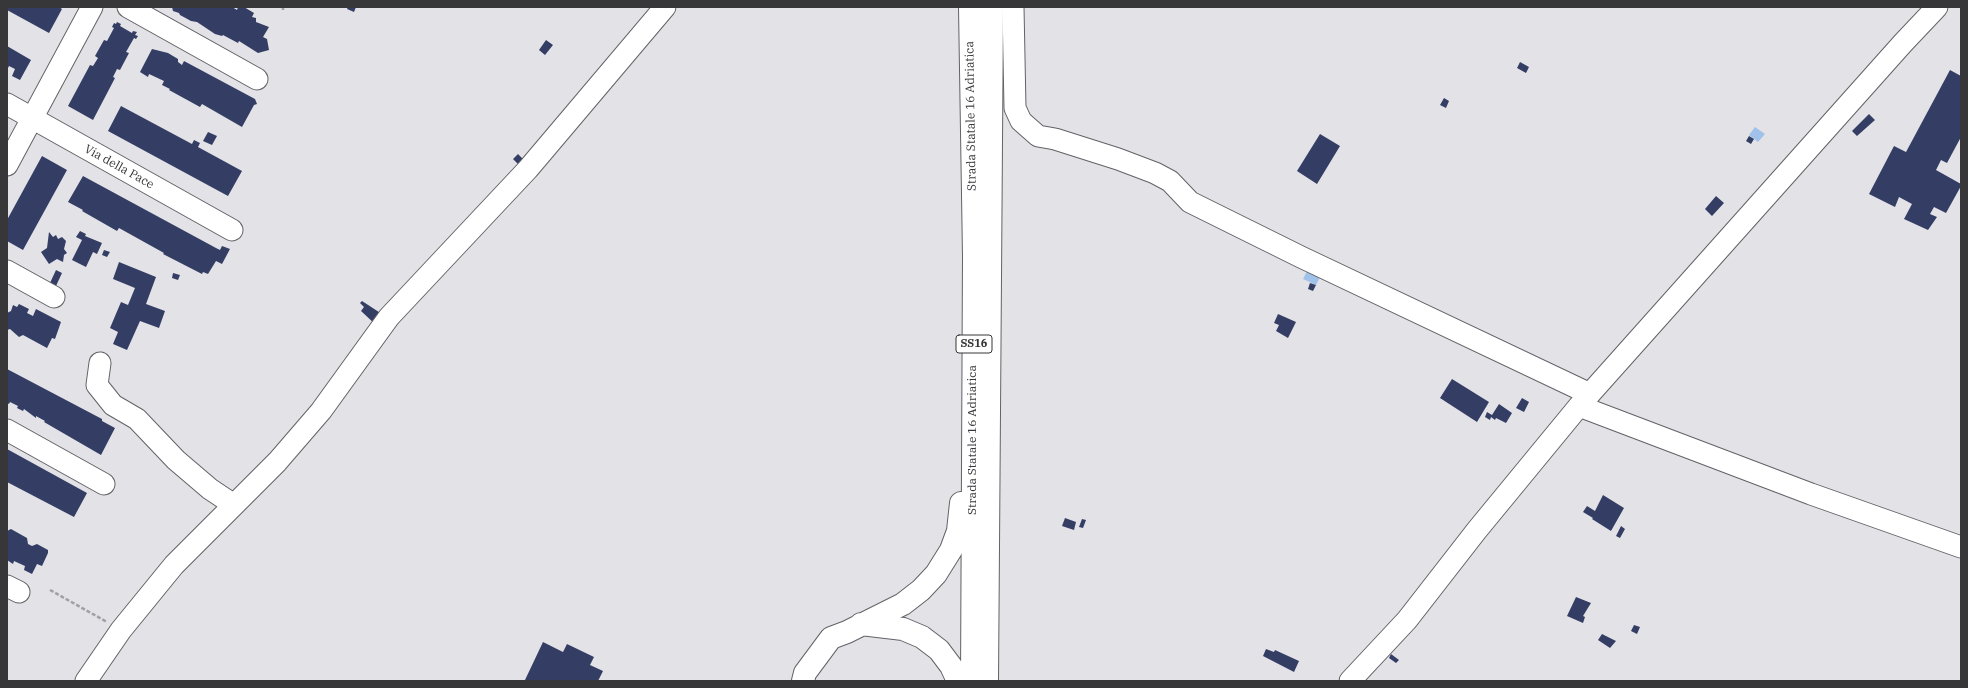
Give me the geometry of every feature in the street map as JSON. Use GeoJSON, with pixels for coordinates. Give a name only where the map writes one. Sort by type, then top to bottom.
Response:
{"type":"FeatureCollection","features":[{"type":"Feature","properties":{"kind":"highway","name":"Strada Statale 16 Adriatica"},"geometry":{"type":"LineString","coordinates":[[970,7],[974,256],[972,681]]}},
{"type":"Feature","properties":{"kind":"highway","name":"Strada Statale 16 Adriatica"},"geometry":{"type":"LineString","coordinates":[[988,681],[992,7]]}},
{"type":"Feature","properties":{"kind":"highway"},"geometry":{"type":"LineString","coordinates":[[803,681],[805,673],[831,638],[903,604],[921,590],[936,574],[951,550],[958,532],[961,508],[962,308],[974,256]]}},
{"type":"Feature","properties":{"kind":"highway"},"geometry":{"type":"LineString","coordinates":[[861,624],[903,629],[922,637],[939,650],[951,666],[958,681]]}},
{"type":"Feature","properties":{"kind":"street"},"geometry":{"type":"LineString","coordinates":[[7,166],[92,7]]}},
{"type":"Feature","properties":{"kind":"street"},"geometry":{"type":"LineString","coordinates":[[128,7],[257,79]]}},
{"type":"Feature","properties":{"kind":"street"},"geometry":{"type":"LineString","coordinates":[[86,681],[121,630],[174,565],[277,462],[321,411],[389,317],[528,169],[665,7]]}},
{"type":"Feature","properties":{"kind":"street"},"geometry":{"type":"LineString","coordinates":[[1013,7],[1015,108],[1021,121],[1038,136],[1055,139],[1118,159],[1155,173],[1170,181],[1190,202],[1584,400],[1811,494],[1961,547]]}},
{"type":"Feature","properties":{"kind":"street"},"geometry":{"type":"LineString","coordinates":[[1350,681],[1407,620],[1477,530],[1584,400],[1903,43],[1937,7]]}},
{"type":"Feature","properties":{"kind":"street","name":"Via della Pace"},"geometry":{"type":"LineString","coordinates":[[7,104],[232,230]]}},
{"type":"Feature","properties":{"kind":"street"},"geometry":{"type":"LineString","coordinates":[[7,271],[54,297]]}},
{"type":"Feature","properties":{"kind":"street"},"geometry":{"type":"LineString","coordinates":[[100,363],[97,385],[112,406],[137,419],[176,460],[210,489],[234,505]]}},
{"type":"Feature","properties":{"kind":"street"},"geometry":{"type":"LineString","coordinates":[[7,430],[104,484]]}},
{"type":"Feature","properties":{"kind":"path"},"geometry":{"type":"LineString","coordinates":[[50,590],[121,630]]}},
{"type":"Feature","properties":{"kind":"water"},"geometry":{"type":"Polygon","coordinates":[[[1755,127],[1765,134],[1758,142],[1749,135],[1755,127]]]}},
{"type":"Feature","properties":{"kind":"water"},"geometry":{"type":"Polygon","coordinates":[[[1308,269],[1321,275],[1316,285],[1303,279],[1308,269]]]}},
{"type":"Feature","properties":{"kind":"building"},"geometry":{"type":"Polygon","coordinates":[[[7,7],[59,7],[62,9],[49,33],[7,10],[7,7]]]}},
{"type":"Feature","properties":{"kind":"building"},"geometry":{"type":"Polygon","coordinates":[[[172,7],[232,7],[237,10],[238,7],[244,7],[254,13],[252,17],[256,18],[256,22],[269,27],[263,37],[267,39],[269,50],[258,53],[239,41],[238,43],[223,35],[215,34],[197,22],[191,21],[173,11],[172,7]]]}},
{"type":"Feature","properties":{"kind":"building"},"geometry":{"type":"Polygon","coordinates":[[[348,7],[356,7],[354,12],[347,9],[348,7]]]}},
{"type":"Feature","properties":{"kind":"building"},"geometry":{"type":"Polygon","coordinates":[[[117,22],[121,24],[120,26],[132,33],[133,31],[137,32],[135,35],[138,36],[136,39],[134,38],[126,52],[129,53],[120,70],[117,69],[113,77],[115,78],[93,120],[68,106],[90,65],[93,66],[98,58],[95,56],[104,40],[107,41],[114,28],[112,27],[114,23],[116,24],[117,22]]]}},
{"type":"Feature","properties":{"kind":"building"},"geometry":{"type":"Polygon","coordinates":[[[546,40],[553,45],[545,55],[539,50],[546,40]]]}},
{"type":"Feature","properties":{"kind":"building"},"geometry":{"type":"Polygon","coordinates":[[[7,46],[31,60],[20,80],[12,76],[15,69],[9,66],[7,70],[7,46]]]}},
{"type":"Feature","properties":{"kind":"building"},"geometry":{"type":"Polygon","coordinates":[[[152,49],[168,53],[178,59],[178,62],[182,65],[184,61],[255,99],[257,104],[254,105],[242,127],[202,104],[200,107],[169,90],[170,89],[162,85],[164,81],[149,74],[148,77],[140,72],[152,49]]]}},
{"type":"Feature","properties":{"kind":"building"},"geometry":{"type":"Polygon","coordinates":[[[1520,62],[1529,67],[1526,73],[1517,68],[1520,62]]]}},
{"type":"Feature","properties":{"kind":"building"},"geometry":{"type":"Polygon","coordinates":[[[1950,70],[1961,76],[1961,137],[1947,163],[1941,160],[1936,170],[1961,184],[1961,186],[1946,213],[1934,207],[1930,214],[1937,217],[1928,230],[1904,219],[1912,204],[1899,197],[1895,207],[1869,194],[1894,146],[1906,152],[1950,70]]]}},
{"type":"Feature","properties":{"kind":"building"},"geometry":{"type":"Polygon","coordinates":[[[1444,98],[1449,101],[1446,108],[1440,105],[1444,98]]]}},
{"type":"Feature","properties":{"kind":"building"},"geometry":{"type":"Polygon","coordinates":[[[121,106],[192,144],[194,140],[200,143],[198,147],[242,171],[228,196],[108,131],[121,106]]]}},
{"type":"Feature","properties":{"kind":"building"},"geometry":{"type":"Polygon","coordinates":[[[1869,114],[1875,120],[1857,136],[1852,131],[1869,114]]]}},
{"type":"Feature","properties":{"kind":"building"},"geometry":{"type":"Polygon","coordinates":[[[208,132],[217,136],[212,145],[203,141],[208,132]]]}},
{"type":"Feature","properties":{"kind":"building"},"geometry":{"type":"Polygon","coordinates":[[[1320,134],[1340,146],[1317,184],[1297,171],[1320,134]]]}},
{"type":"Feature","properties":{"kind":"building"},"geometry":{"type":"Polygon","coordinates":[[[1749,136],[1754,139],[1751,144],[1746,141],[1749,136]]]}},
{"type":"Feature","properties":{"kind":"building"},"geometry":{"type":"Polygon","coordinates":[[[518,154],[523,159],[518,164],[513,159],[518,154]]]}},
{"type":"Feature","properties":{"kind":"building"},"geometry":{"type":"Polygon","coordinates":[[[42,156],[67,170],[23,250],[7,241],[7,220],[42,156]]]}},
{"type":"Feature","properties":{"kind":"building"},"geometry":{"type":"Polygon","coordinates":[[[83,176],[220,250],[222,246],[230,249],[222,264],[216,261],[208,274],[203,272],[202,274],[163,254],[164,253],[119,228],[117,231],[82,211],[83,210],[68,202],[83,176]]]}},
{"type":"Feature","properties":{"kind":"building"},"geometry":{"type":"Polygon","coordinates":[[[1716,196],[1724,203],[1712,216],[1705,209],[1716,196]]]}},
{"type":"Feature","properties":{"kind":"building"},"geometry":{"type":"Polygon","coordinates":[[[80,231],[86,234],[85,236],[102,243],[97,254],[93,252],[86,267],[72,260],[82,240],[76,237],[80,231]]]}},
{"type":"Feature","properties":{"kind":"building"},"geometry":{"type":"Polygon","coordinates":[[[49,232],[53,237],[56,235],[58,239],[62,237],[66,241],[64,249],[67,253],[64,255],[63,262],[57,259],[49,264],[41,252],[47,248],[49,232]]]}},
{"type":"Feature","properties":{"kind":"building"},"geometry":{"type":"Polygon","coordinates":[[[104,250],[110,252],[107,257],[102,255],[104,250]]]}},
{"type":"Feature","properties":{"kind":"building"},"geometry":{"type":"Polygon","coordinates":[[[119,262],[156,277],[146,304],[165,311],[159,328],[140,321],[127,350],[113,344],[118,332],[110,328],[121,302],[128,305],[135,288],[113,279],[119,262]]]}},
{"type":"Feature","properties":{"kind":"building"},"geometry":{"type":"Polygon","coordinates":[[[56,270],[62,273],[56,286],[50,283],[56,270]]]}},
{"type":"Feature","properties":{"kind":"building"},"geometry":{"type":"Polygon","coordinates":[[[173,273],[180,275],[178,280],[172,278],[173,273]]]}},
{"type":"Feature","properties":{"kind":"building"},"geometry":{"type":"Polygon","coordinates":[[[1310,283],[1316,285],[1313,291],[1308,289],[1310,283]]]}},
{"type":"Feature","properties":{"kind":"building"},"geometry":{"type":"Polygon","coordinates":[[[362,301],[385,316],[376,325],[361,311],[364,307],[360,303],[362,301]]]}},
{"type":"Feature","properties":{"kind":"building"},"geometry":{"type":"Polygon","coordinates":[[[19,304],[29,309],[27,313],[33,316],[36,309],[61,322],[55,339],[52,338],[47,348],[23,335],[19,337],[10,329],[7,330],[7,313],[11,311],[13,305],[17,307],[19,304]]]}},
{"type":"Feature","properties":{"kind":"building"},"geometry":{"type":"Polygon","coordinates":[[[1278,314],[1296,322],[1288,338],[1276,331],[1279,325],[1274,323],[1278,314]]]}},
{"type":"Feature","properties":{"kind":"building"},"geometry":{"type":"Polygon","coordinates":[[[7,369],[102,419],[102,421],[115,428],[101,455],[36,416],[36,418],[24,409],[23,411],[17,408],[18,406],[10,402],[9,404],[7,403],[7,369]]]}},
{"type":"Feature","properties":{"kind":"building"},"geometry":{"type":"Polygon","coordinates":[[[1452,379],[1489,402],[1477,422],[1440,398],[1452,379]]]}},
{"type":"Feature","properties":{"kind":"building"},"geometry":{"type":"Polygon","coordinates":[[[1522,398],[1529,402],[1524,412],[1516,408],[1522,398]]]}},
{"type":"Feature","properties":{"kind":"building"},"geometry":{"type":"Polygon","coordinates":[[[1499,404],[1512,413],[1506,423],[1496,418],[1495,420],[1491,417],[1490,420],[1485,417],[1487,412],[1492,415],[1499,404]]]}},
{"type":"Feature","properties":{"kind":"building"},"geometry":{"type":"Polygon","coordinates":[[[7,449],[87,493],[74,517],[7,482],[7,449]]]}},
{"type":"Feature","properties":{"kind":"building"},"geometry":{"type":"Polygon","coordinates":[[[1603,495],[1624,508],[1611,531],[1583,512],[1587,506],[1595,511],[1603,495]]]}},
{"type":"Feature","properties":{"kind":"building"},"geometry":{"type":"Polygon","coordinates":[[[1065,518],[1076,522],[1074,530],[1062,526],[1065,518]]]}},
{"type":"Feature","properties":{"kind":"building"},"geometry":{"type":"Polygon","coordinates":[[[1082,519],[1086,520],[1083,528],[1079,527],[1082,519]]]}},
{"type":"Feature","properties":{"kind":"building"},"geometry":{"type":"Polygon","coordinates":[[[1621,526],[1625,529],[1620,538],[1616,536],[1621,526]]]}},
{"type":"Feature","properties":{"kind":"building"},"geometry":{"type":"Polygon","coordinates":[[[11,529],[27,538],[28,544],[32,546],[37,544],[48,550],[42,566],[37,564],[32,574],[24,570],[25,566],[14,561],[13,564],[7,560],[7,531],[11,529]]]}},
{"type":"Feature","properties":{"kind":"building"},"geometry":{"type":"Polygon","coordinates":[[[1576,597],[1591,603],[1583,616],[1585,617],[1583,623],[1567,616],[1576,597]]]}},
{"type":"Feature","properties":{"kind":"building"},"geometry":{"type":"Polygon","coordinates":[[[1634,625],[1640,627],[1637,634],[1631,631],[1634,625]]]}},
{"type":"Feature","properties":{"kind":"building"},"geometry":{"type":"Polygon","coordinates":[[[1602,634],[1616,641],[1610,648],[1598,640],[1602,634]]]}},
{"type":"Feature","properties":{"kind":"building"},"geometry":{"type":"Polygon","coordinates":[[[543,642],[563,652],[567,644],[594,657],[590,665],[603,671],[598,681],[525,680],[543,642]]]}},
{"type":"Feature","properties":{"kind":"building"},"geometry":{"type":"Polygon","coordinates":[[[1266,649],[1274,652],[1275,650],[1299,661],[1294,672],[1263,656],[1266,649]]]}},
{"type":"Feature","properties":{"kind":"building"},"geometry":{"type":"Polygon","coordinates":[[[1391,654],[1399,660],[1396,663],[1389,658],[1391,654]]]}}]}
